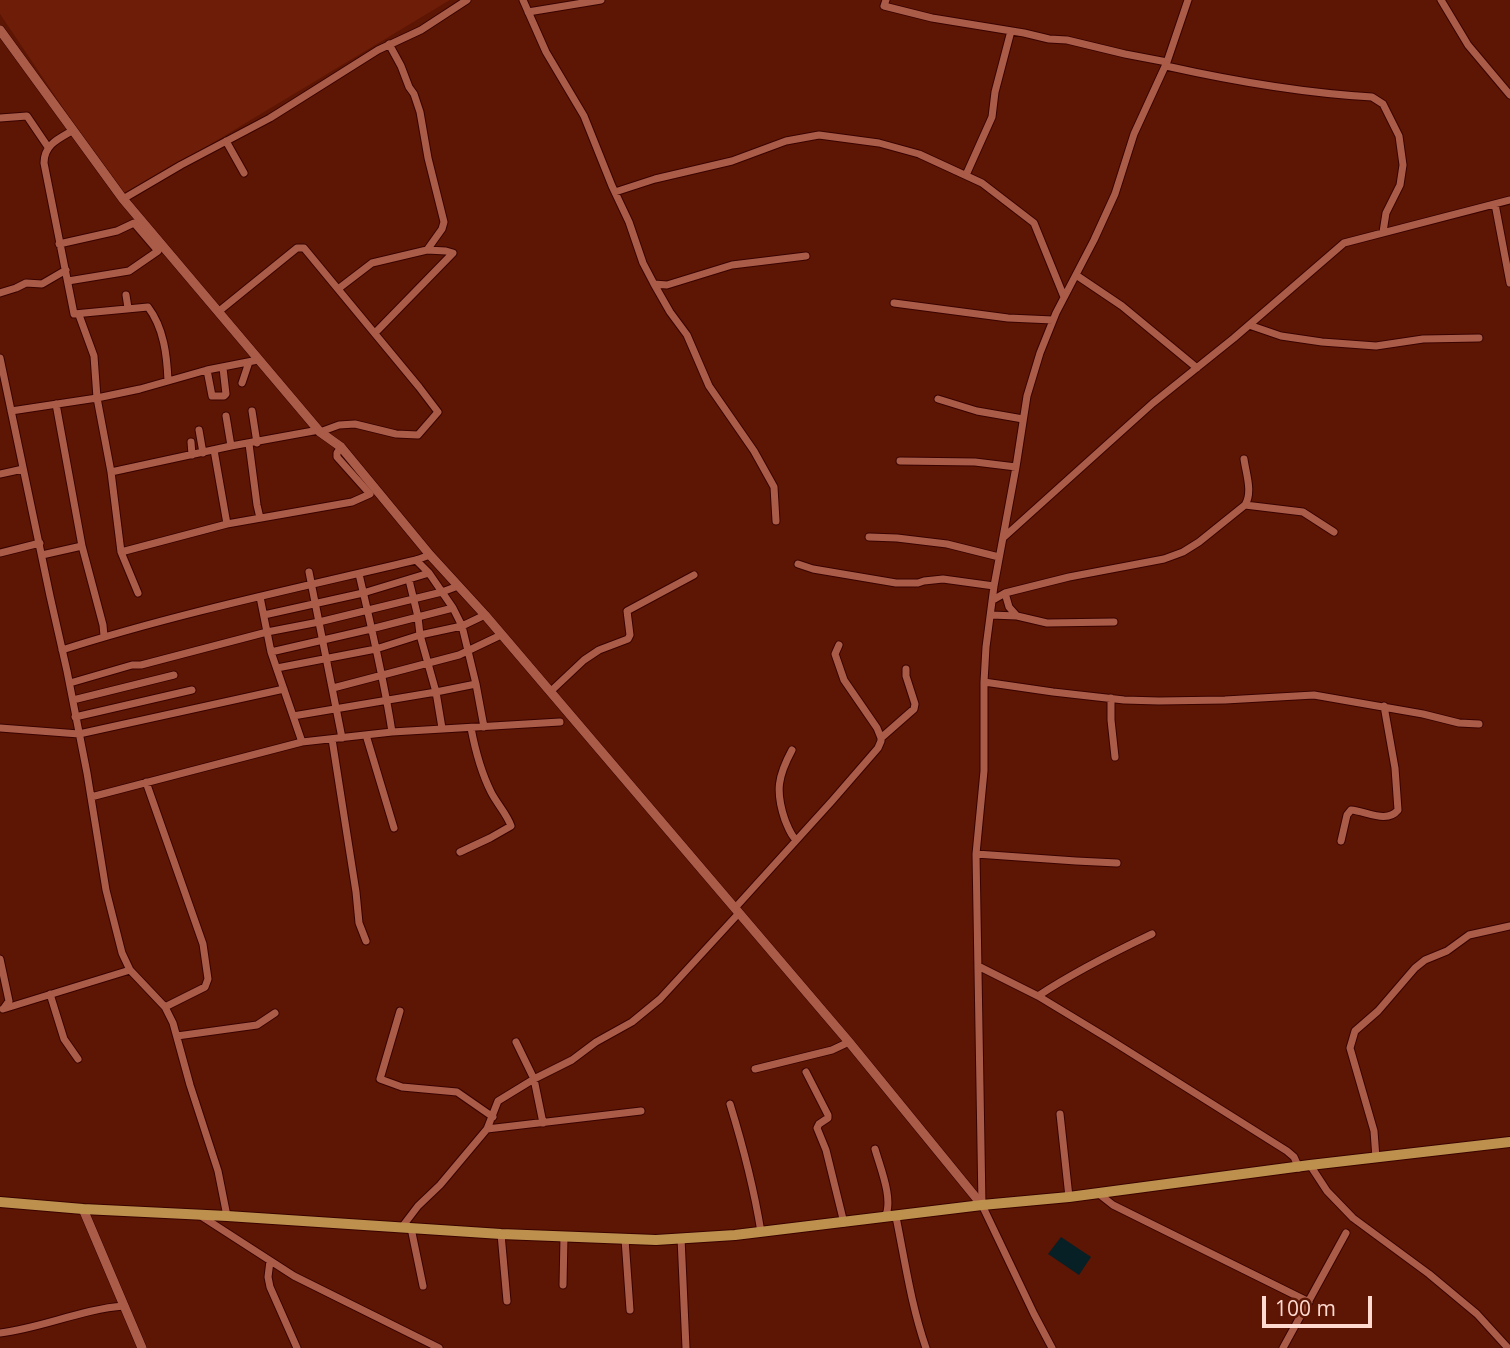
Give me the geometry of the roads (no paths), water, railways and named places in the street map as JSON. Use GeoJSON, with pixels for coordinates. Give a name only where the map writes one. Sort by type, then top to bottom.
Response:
{"type":"FeatureCollection","features":[{"type":"Feature","properties":{"kind":"main road"},"geometry":{"type":"LineString","coordinates":[[0,1202],[501,1234],[656,1240],[736,1235],[982,1205],[1099,1194],[1510,1142]]}},
{"type":"Feature","properties":{"kind":"street"},"geometry":{"type":"LineString","coordinates":[[122,199],[270,118],[389,44],[421,30],[467,0]]}},
{"type":"Feature","properties":{"kind":"street"},"geometry":{"type":"LineString","coordinates":[[523,0],[547,52],[584,116],[654,284],[687,335],[709,386],[754,451],[774,487],[776,521]]}},
{"type":"Feature","properties":{"kind":"street"},"geometry":{"type":"LineString","coordinates":[[528,12],[601,0]]}},
{"type":"Feature","properties":{"kind":"street"},"geometry":{"type":"LineString","coordinates":[[886,0],[884,6],[932,18],[1067,40],[1235,80],[1372,97],[1383,104],[1399,136],[1403,165],[1400,184],[1386,213],[1383,232]]}},
{"type":"Feature","properties":{"kind":"street"},"geometry":{"type":"LineString","coordinates":[[982,1205],[976,854],[984,771],[984,682],[994,586],[1027,396],[1040,353],[1053,320],[1115,194],[1134,134],[1167,64],[1188,0]]}},
{"type":"Feature","properties":{"kind":"street"},"geometry":{"type":"LineString","coordinates":[[1441,0],[1468,45],[1510,94]]}},
{"type":"Feature","properties":{"kind":"street"},"geometry":{"type":"LineString","coordinates":[[0,30],[122,199],[218,312],[254,361],[319,431],[341,447],[430,555],[485,615],[849,1042],[982,1205],[1052,1348]]}},
{"type":"Feature","properties":{"kind":"street"},"geometry":{"type":"LineString","coordinates":[[966,175],[992,117],[995,92],[1010,31]]}},
{"type":"Feature","properties":{"kind":"street"},"geometry":{"type":"LineString","coordinates":[[389,44],[420,112],[444,222],[443,229],[427,250]]}},
{"type":"Feature","properties":{"kind":"street"},"geometry":{"type":"LineString","coordinates":[[0,118],[27,116],[48,147]]}},
{"type":"Feature","properties":{"kind":"street"},"geometry":{"type":"LineString","coordinates":[[72,131],[48,147],[44,163],[74,314],[148,307],[155,317],[165,346],[168,381]]}},
{"type":"Feature","properties":{"kind":"street"},"geometry":{"type":"LineString","coordinates":[[615,192],[655,179],[732,161],[786,141],[818,135],[879,144],[919,154],[982,183],[1034,223],[1064,297]]}},
{"type":"Feature","properties":{"kind":"street"},"geometry":{"type":"LineString","coordinates":[[226,141],[244,173]]}},
{"type":"Feature","properties":{"kind":"street"},"geometry":{"type":"LineString","coordinates":[[1003,539],[1153,403],[1345,243],[1510,200]]}},
{"type":"Feature","properties":{"kind":"street"},"geometry":{"type":"LineString","coordinates":[[1495,204],[1510,283]]}},
{"type":"Feature","properties":{"kind":"street"},"geometry":{"type":"LineString","coordinates":[[59,244],[117,231],[134,223],[158,251],[129,271],[68,281]]}},
{"type":"Feature","properties":{"kind":"street"},"geometry":{"type":"LineString","coordinates":[[111,472],[339,425],[355,424],[396,434],[418,435],[438,412],[304,248],[300,247],[218,312]]}},
{"type":"Feature","properties":{"kind":"street"},"geometry":{"type":"LineString","coordinates":[[338,289],[372,263],[427,250],[453,253],[374,333]]}},
{"type":"Feature","properties":{"kind":"street"},"geometry":{"type":"LineString","coordinates":[[654,284],[667,285],[732,265],[806,256]]}},
{"type":"Feature","properties":{"kind":"street"},"geometry":{"type":"LineString","coordinates":[[0,293],[26,283],[41,285],[66,270]]}},
{"type":"Feature","properties":{"kind":"street"},"geometry":{"type":"LineString","coordinates":[[1076,275],[1122,306],[1197,368]]}},
{"type":"Feature","properties":{"kind":"street"},"geometry":{"type":"LineString","coordinates":[[126,295],[128,308]]}},
{"type":"Feature","properties":{"kind":"street"},"geometry":{"type":"LineString","coordinates":[[894,303],[1007,318],[1053,320]]}},
{"type":"Feature","properties":{"kind":"street"},"geometry":{"type":"LineString","coordinates":[[79,315],[94,356],[97,398],[111,472],[121,552],[138,593]]}},
{"type":"Feature","properties":{"kind":"street"},"geometry":{"type":"LineString","coordinates":[[1249,325],[1281,336],[1377,346],[1423,339],[1479,338]]}},
{"type":"Feature","properties":{"kind":"street"},"geometry":{"type":"LineString","coordinates":[[11,411],[97,398],[254,361]]}},
{"type":"Feature","properties":{"kind":"street"},"geometry":{"type":"LineString","coordinates":[[242,383],[254,361]]}},
{"type":"Feature","properties":{"kind":"street"},"geometry":{"type":"LineString","coordinates":[[0,362],[70,683],[106,890],[122,953],[130,970],[165,1007],[173,1023],[218,1171],[227,1216]]}},
{"type":"Feature","properties":{"kind":"street"},"geometry":{"type":"LineString","coordinates":[[207,370],[212,396],[224,396],[223,368]]}},
{"type":"Feature","properties":{"kind":"street"},"geometry":{"type":"LineString","coordinates":[[938,399],[977,411],[1024,419]]}},
{"type":"Feature","properties":{"kind":"street"},"geometry":{"type":"LineString","coordinates":[[55,404],[82,546],[104,636]]}},
{"type":"Feature","properties":{"kind":"street"},"geometry":{"type":"LineString","coordinates":[[252,411],[260,518]]}},
{"type":"Feature","properties":{"kind":"street"},"geometry":{"type":"LineString","coordinates":[[226,416],[231,446]]}},
{"type":"Feature","properties":{"kind":"street"},"geometry":{"type":"LineString","coordinates":[[199,430],[203,453]]}},
{"type":"Feature","properties":{"kind":"street"},"geometry":{"type":"LineString","coordinates":[[191,442],[192,454]]}},
{"type":"Feature","properties":{"kind":"street"},"geometry":{"type":"LineString","coordinates":[[121,552],[228,524],[352,502],[370,494],[337,457],[341,447]]}},
{"type":"Feature","properties":{"kind":"street"},"geometry":{"type":"LineString","coordinates":[[214,450],[228,524]]}},
{"type":"Feature","properties":{"kind":"street"},"geometry":{"type":"LineString","coordinates":[[993,600],[1005,593],[1069,577],[1164,559],[1182,552],[1199,542],[1245,505],[1249,498],[1249,488],[1244,459]]}},
{"type":"Feature","properties":{"kind":"street"},"geometry":{"type":"LineString","coordinates":[[900,461],[975,462],[1016,467]]}},
{"type":"Feature","properties":{"kind":"street"},"geometry":{"type":"LineString","coordinates":[[0,474],[23,469]]}},
{"type":"Feature","properties":{"kind":"street"},"geometry":{"type":"LineString","coordinates":[[1245,505],[1303,512],[1334,532]]}},
{"type":"Feature","properties":{"kind":"street"},"geometry":{"type":"LineString","coordinates":[[869,537],[947,544],[999,557]]}},
{"type":"Feature","properties":{"kind":"street"},"geometry":{"type":"LineString","coordinates":[[0,542],[1,552],[40,543]]}},
{"type":"Feature","properties":{"kind":"street"},"geometry":{"type":"LineString","coordinates":[[42,555],[82,546]]}},
{"type":"Feature","properties":{"kind":"street"},"geometry":{"type":"LineString","coordinates":[[62,650],[104,636],[430,555]]}},
{"type":"Feature","properties":{"kind":"street"},"geometry":{"type":"LineString","coordinates":[[416,560],[429,573],[462,626],[484,727]]}},
{"type":"Feature","properties":{"kind":"street"},"geometry":{"type":"LineString","coordinates":[[798,564],[896,583],[943,579],[994,586]]}},
{"type":"Feature","properties":{"kind":"street"},"geometry":{"type":"LineString","coordinates":[[309,572],[342,738]]}},
{"type":"Feature","properties":{"kind":"street"},"geometry":{"type":"LineString","coordinates":[[264,615],[363,593],[429,573]]}},
{"type":"Feature","properties":{"kind":"street"},"geometry":{"type":"LineString","coordinates":[[359,574],[392,732]]}},
{"type":"Feature","properties":{"kind":"street"},"geometry":{"type":"LineString","coordinates":[[550,692],[584,660],[599,650],[628,639],[630,635],[626,611],[694,575]]}},
{"type":"Feature","properties":{"kind":"street"},"geometry":{"type":"LineString","coordinates":[[409,580],[420,635],[436,692],[442,729]]}},
{"type":"Feature","properties":{"kind":"street"},"geometry":{"type":"LineString","coordinates":[[70,683],[132,665],[414,599],[458,586]]}},
{"type":"Feature","properties":{"kind":"street"},"geometry":{"type":"LineString","coordinates":[[1005,593],[1009,607],[1017,616]]}},
{"type":"Feature","properties":{"kind":"street"},"geometry":{"type":"LineString","coordinates":[[260,597],[271,652],[302,742]]}},
{"type":"Feature","properties":{"kind":"street"},"geometry":{"type":"LineString","coordinates":[[271,652],[453,608]]}},
{"type":"Feature","properties":{"kind":"street"},"geometry":{"type":"LineString","coordinates":[[277,668],[376,649],[420,635],[462,626],[485,615]]}},
{"type":"Feature","properties":{"kind":"street"},"geometry":{"type":"LineString","coordinates":[[991,615],[1017,616],[1047,623],[1114,622]]}},
{"type":"Feature","properties":{"kind":"street"},"geometry":{"type":"LineString","coordinates":[[333,688],[468,652],[501,635]]}},
{"type":"Feature","properties":{"kind":"street"},"geometry":{"type":"LineString","coordinates":[[839,645],[835,654],[844,680],[881,738]]}},
{"type":"Feature","properties":{"kind":"street"},"geometry":{"type":"LineString","coordinates":[[423,1286],[407,1227],[418,1206],[440,1185],[487,1129],[499,1101],[632,1022],[660,999],[878,747],[881,738],[914,709],[906,670]]}},
{"type":"Feature","properties":{"kind":"street"},"geometry":{"type":"LineString","coordinates":[[73,700],[174,675]]}},
{"type":"Feature","properties":{"kind":"street"},"geometry":{"type":"LineString","coordinates":[[984,682],[1053,692],[1159,701],[1314,695],[1384,706],[1459,723],[1479,724]]}},
{"type":"Feature","properties":{"kind":"street"},"geometry":{"type":"LineString","coordinates":[[293,716],[476,684]]}},
{"type":"Feature","properties":{"kind":"street"},"geometry":{"type":"LineString","coordinates":[[0,728],[79,734],[284,689]]}},
{"type":"Feature","properties":{"kind":"street"},"geometry":{"type":"LineString","coordinates":[[75,717],[192,690]]}},
{"type":"Feature","properties":{"kind":"street"},"geometry":{"type":"LineString","coordinates":[[1111,698],[1115,757]]}},
{"type":"Feature","properties":{"kind":"street"},"geometry":{"type":"LineString","coordinates":[[1341,841],[1347,815],[1351,810],[1385,817],[1393,816],[1398,810],[1396,776],[1384,706]]}},
{"type":"Feature","properties":{"kind":"street"},"geometry":{"type":"LineString","coordinates":[[91,797],[302,742],[392,732],[560,722]]}},
{"type":"Feature","properties":{"kind":"street"},"geometry":{"type":"LineString","coordinates":[[460,852],[511,826],[491,792],[471,728]]}},
{"type":"Feature","properties":{"kind":"street"},"geometry":{"type":"LineString","coordinates":[[366,735],[394,828]]}},
{"type":"Feature","properties":{"kind":"street"},"geometry":{"type":"LineString","coordinates":[[332,739],[359,923],[366,941]]}},
{"type":"Feature","properties":{"kind":"street"},"geometry":{"type":"LineString","coordinates":[[792,750],[783,767],[779,797],[791,834],[796,840]]}},
{"type":"Feature","properties":{"kind":"street"},"geometry":{"type":"LineString","coordinates":[[146,782],[202,943],[208,979],[205,987],[165,1007]]}},
{"type":"Feature","properties":{"kind":"street"},"geometry":{"type":"LineString","coordinates":[[976,854],[1117,863]]}},
{"type":"Feature","properties":{"kind":"street"},"geometry":{"type":"LineString","coordinates":[[1376,1158],[1374,1131],[1350,1048],[1355,1031],[1378,1011],[1425,960],[1447,951],[1469,935],[1510,926]]}},
{"type":"Feature","properties":{"kind":"street"},"geometry":{"type":"LineString","coordinates":[[1038,996],[1087,966],[1152,934]]}},
{"type":"Feature","properties":{"kind":"street"},"geometry":{"type":"LineString","coordinates":[[0,959],[9,1001],[2,1010]]}},
{"type":"Feature","properties":{"kind":"street"},"geometry":{"type":"LineString","coordinates":[[978,966],[1038,996],[1287,1151],[1353,1218],[1439,1282],[1477,1314],[1508,1348]]}},
{"type":"Feature","properties":{"kind":"street"},"geometry":{"type":"LineString","coordinates":[[2,1010],[130,970]]}},
{"type":"Feature","properties":{"kind":"street"},"geometry":{"type":"LineString","coordinates":[[50,993],[64,1039],[78,1059]]}},
{"type":"Feature","properties":{"kind":"street"},"geometry":{"type":"LineString","coordinates":[[400,1011],[380,1079],[402,1087],[457,1092],[493,1117]]}},
{"type":"Feature","properties":{"kind":"street"},"geometry":{"type":"LineString","coordinates":[[177,1035],[257,1025],[275,1013]]}},
{"type":"Feature","properties":{"kind":"street"},"geometry":{"type":"LineString","coordinates":[[516,1042],[534,1079],[543,1122]]}},
{"type":"Feature","properties":{"kind":"street"},"geometry":{"type":"LineString","coordinates":[[755,1069],[832,1050],[849,1042]]}},
{"type":"Feature","properties":{"kind":"street"},"geometry":{"type":"LineString","coordinates":[[806,1072],[828,1115],[817,1128],[826,1150],[844,1223]]}},
{"type":"Feature","properties":{"kind":"street"},"geometry":{"type":"LineString","coordinates":[[730,1104],[757,1206],[761,1232]]}},
{"type":"Feature","properties":{"kind":"street"},"geometry":{"type":"LineString","coordinates":[[487,1129],[641,1111]]}},
{"type":"Feature","properties":{"kind":"street"},"geometry":{"type":"LineString","coordinates":[[1060,1114],[1069,1197]]}},
{"type":"Feature","properties":{"kind":"street"},"geometry":{"type":"LineString","coordinates":[[874,1149],[926,1348]]}},
{"type":"Feature","properties":{"kind":"street"},"geometry":{"type":"LineString","coordinates":[[1099,1194],[1113,1205],[1309,1302]]}},
{"type":"Feature","properties":{"kind":"street"},"geometry":{"type":"LineString","coordinates":[[83,1209],[142,1348]]}},
{"type":"Feature","properties":{"kind":"street"},"geometry":{"type":"LineString","coordinates":[[201,1216],[294,1276],[439,1348]]}},
{"type":"Feature","properties":{"kind":"street"},"geometry":{"type":"LineString","coordinates":[[1283,1348],[1346,1233]]}},
{"type":"Feature","properties":{"kind":"street"},"geometry":{"type":"LineString","coordinates":[[501,1234],[507,1301]]}},
{"type":"Feature","properties":{"kind":"street"},"geometry":{"type":"LineString","coordinates":[[563,1285],[564,1237]]}},
{"type":"Feature","properties":{"kind":"street"},"geometry":{"type":"LineString","coordinates":[[681,1238],[686,1348]]}},
{"type":"Feature","properties":{"kind":"street"},"geometry":{"type":"LineString","coordinates":[[625,1239],[629,1310]]}},
{"type":"Feature","properties":{"kind":"street"},"geometry":{"type":"LineString","coordinates":[[270,1261],[268,1282],[297,1348]]}},
{"type":"Feature","properties":{"kind":"street"},"geometry":{"type":"LineString","coordinates":[[0,1334],[22,1331],[107,1307],[124,1306]]}},
{"type":"Feature","properties":{"kind":"water"},"geometry":{"type":"Polygon","coordinates":[[[1061,1237],[1091,1257],[1079,1275],[1048,1254],[1061,1237]]]}}]}
